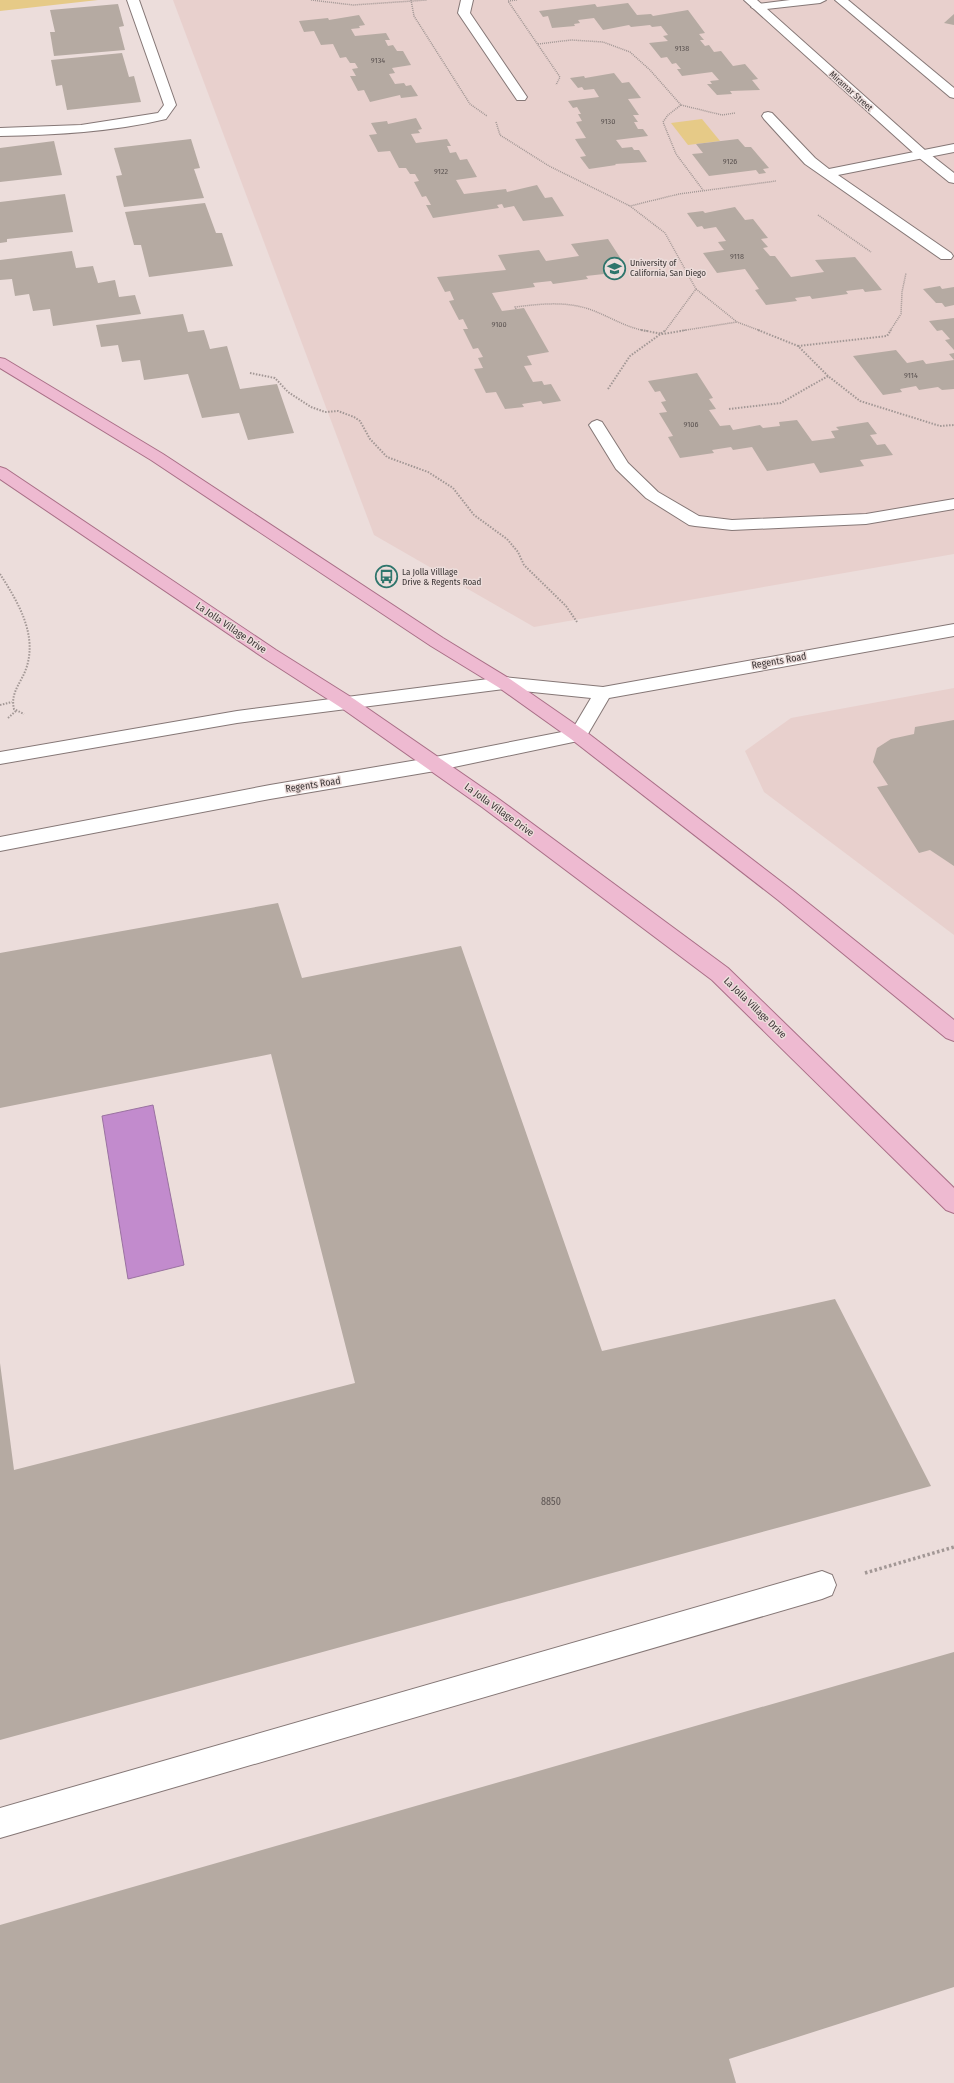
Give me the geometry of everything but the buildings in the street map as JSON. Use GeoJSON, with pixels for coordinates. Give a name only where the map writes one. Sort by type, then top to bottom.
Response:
{"type":"FeatureCollection","features":[{"type":"Feature","properties":{"kind":"main road"},"geometry":{"type":"LineString","coordinates":[[0,132],[52,132],[123,125],[162,116],[170,105],[133,0]]}},
{"type":"Feature","properties":{"kind":"main road"},"geometry":{"type":"LineString","coordinates":[[467,0],[464,13],[521,97]]}},
{"type":"Feature","properties":{"kind":"main road"},"geometry":{"type":"LineString","coordinates":[[754,4],[820,0]]}},
{"type":"Feature","properties":{"kind":"main road"},"geometry":{"type":"LineString","coordinates":[[841,0],[954,94]]}},
{"type":"Feature","properties":{"kind":"main road","name":"Miramar Street"},"geometry":{"type":"LineString","coordinates":[[754,4],[922,154],[954,179]]}},
{"type":"Feature","properties":{"kind":"main road"},"geometry":{"type":"LineString","coordinates":[[768,116],[810,161],[946,256]]}},
{"type":"Feature","properties":{"kind":"main road"},"geometry":{"type":"LineString","coordinates":[[827,173],[954,148]]}},
{"type":"Feature","properties":{"kind":"main road"},"geometry":{"type":"LineString","coordinates":[[0,362],[157,457],[437,642],[504,683],[578,735],[653,795],[785,895],[954,1032]]}},
{"type":"Feature","properties":{"kind":"main road"},"geometry":{"type":"LineString","coordinates":[[597,425],[622,466],[652,495],[695,521],[732,525],[866,519],[954,504]]}},
{"type":"Feature","properties":{"kind":"main road","name":"La Jolla Village Drive"},"geometry":{"type":"LineString","coordinates":[[0,472],[270,654],[347,703],[435,764],[573,864],[720,974],[954,1202]]}},
{"type":"Feature","properties":{"kind":"main road","name":"Regents Road"},"geometry":{"type":"LineString","coordinates":[[0,758],[237,717],[504,683],[603,693],[954,630]]}},
{"type":"Feature","properties":{"kind":"main road"},"geometry":{"type":"LineString","coordinates":[[578,735],[603,693]]}},
{"type":"Feature","properties":{"kind":"main road","name":"Regents Road"},"geometry":{"type":"LineString","coordinates":[[0,844],[270,792],[435,764],[578,735]]}},
{"type":"Feature","properties":{"kind":"main road"},"geometry":{"type":"LineString","coordinates":[[0,1823],[822,1585]]}},
{"type":"Feature","properties":{"kind":"path"},"geometry":{"type":"LineString","coordinates":[[311,0],[353,5],[428,0]]}},
{"type":"Feature","properties":{"kind":"path"},"geometry":{"type":"LineString","coordinates":[[411,1],[414,16],[470,104],[496,121],[500,136],[549,166],[630,206],[665,233],[696,289],[737,322],[798,346],[828,376],[860,401],[940,426],[954,425]]}},
{"type":"Feature","properties":{"kind":"path"},"geometry":{"type":"LineString","coordinates":[[538,44],[571,40],[602,42],[630,52],[650,70],[681,105],[722,115],[736,113]]}},
{"type":"Feature","properties":{"kind":"path"},"geometry":{"type":"LineString","coordinates":[[496,121],[521,97]]}},
{"type":"Feature","properties":{"kind":"path"},"geometry":{"type":"LineString","coordinates":[[681,105],[668,115],[664,122],[676,154],[703,190]]}},
{"type":"Feature","properties":{"kind":"path"},"geometry":{"type":"LineString","coordinates":[[630,206],[679,194],[827,173]]}},
{"type":"Feature","properties":{"kind":"path"},"geometry":{"type":"LineString","coordinates":[[798,346],[887,336],[901,314],[905,273],[912,271]]}},
{"type":"Feature","properties":{"kind":"path"},"geometry":{"type":"LineString","coordinates":[[597,425],[611,382],[630,356],[664,334],[696,289]]}},
{"type":"Feature","properties":{"kind":"path"},"geometry":{"type":"LineString","coordinates":[[516,309],[515,306],[568,304],[589,309],[633,328],[664,334],[737,322]]}},
{"type":"Feature","properties":{"kind":"path"},"geometry":{"type":"LineString","coordinates":[[250,373],[275,378],[288,392],[311,407],[325,412],[338,411],[354,417],[360,421],[370,440],[387,456],[428,472],[453,488],[474,515],[507,539],[518,552],[524,565],[566,606],[577,622]]}},
{"type":"Feature","properties":{"kind":"path"},"geometry":{"type":"LineString","coordinates":[[729,409],[781,403],[828,376]]}},
{"type":"Feature","properties":{"kind":"path"},"geometry":{"type":"LineString","coordinates":[[0,574],[23,616],[29,632],[30,649],[27,668],[13,694],[12,702],[14,709],[26,714],[27,719]]}},
{"type":"Feature","properties":{"kind":"path"},"geometry":{"type":"LineString","coordinates":[[0,706],[12,702]]}},
{"type":"Feature","properties":{"kind":"path"},"geometry":{"type":"LineString","coordinates":[[822,1585],[954,1547]]}},
{"type":"Feature","properties":{"kind":"shaded area"},"geometry":{"type":"Polygon","coordinates":[[[0,0],[98,0],[0,11],[0,0]]]}},
{"type":"Feature","properties":{"kind":"shaded area","name":"University of California, San Diego"},"geometry":{"type":"Polygon","coordinates":[[[173,0],[954,0],[954,554],[534,627],[374,535],[173,0]]]}},
{"type":"Feature","properties":{"kind":"shaded area"},"geometry":{"type":"Polygon","coordinates":[[[702,119],[720,141],[688,145],[671,123],[702,119]]]}},
{"type":"Feature","properties":{"kind":"shaded area"},"geometry":{"type":"Polygon","coordinates":[[[954,688],[954,935],[764,792],[745,751],[791,718],[954,688]]]}},
{"type":"Feature","properties":{"kind":"shaded area"},"geometry":{"type":"Polygon","coordinates":[[[153,1105],[184,1265],[128,1279],[102,1116],[153,1105]]]}},
{"type":"Feature","properties":{"kind":"place","name":"University of California, San Diego"},"geometry":{"type":"Point","coordinates":[614,268]}},
{"type":"Feature","properties":{"kind":"place","name":"La Jolla Villlage Drive & Regents Road"},"geometry":{"type":"Point","coordinates":[387,577]}}]}
